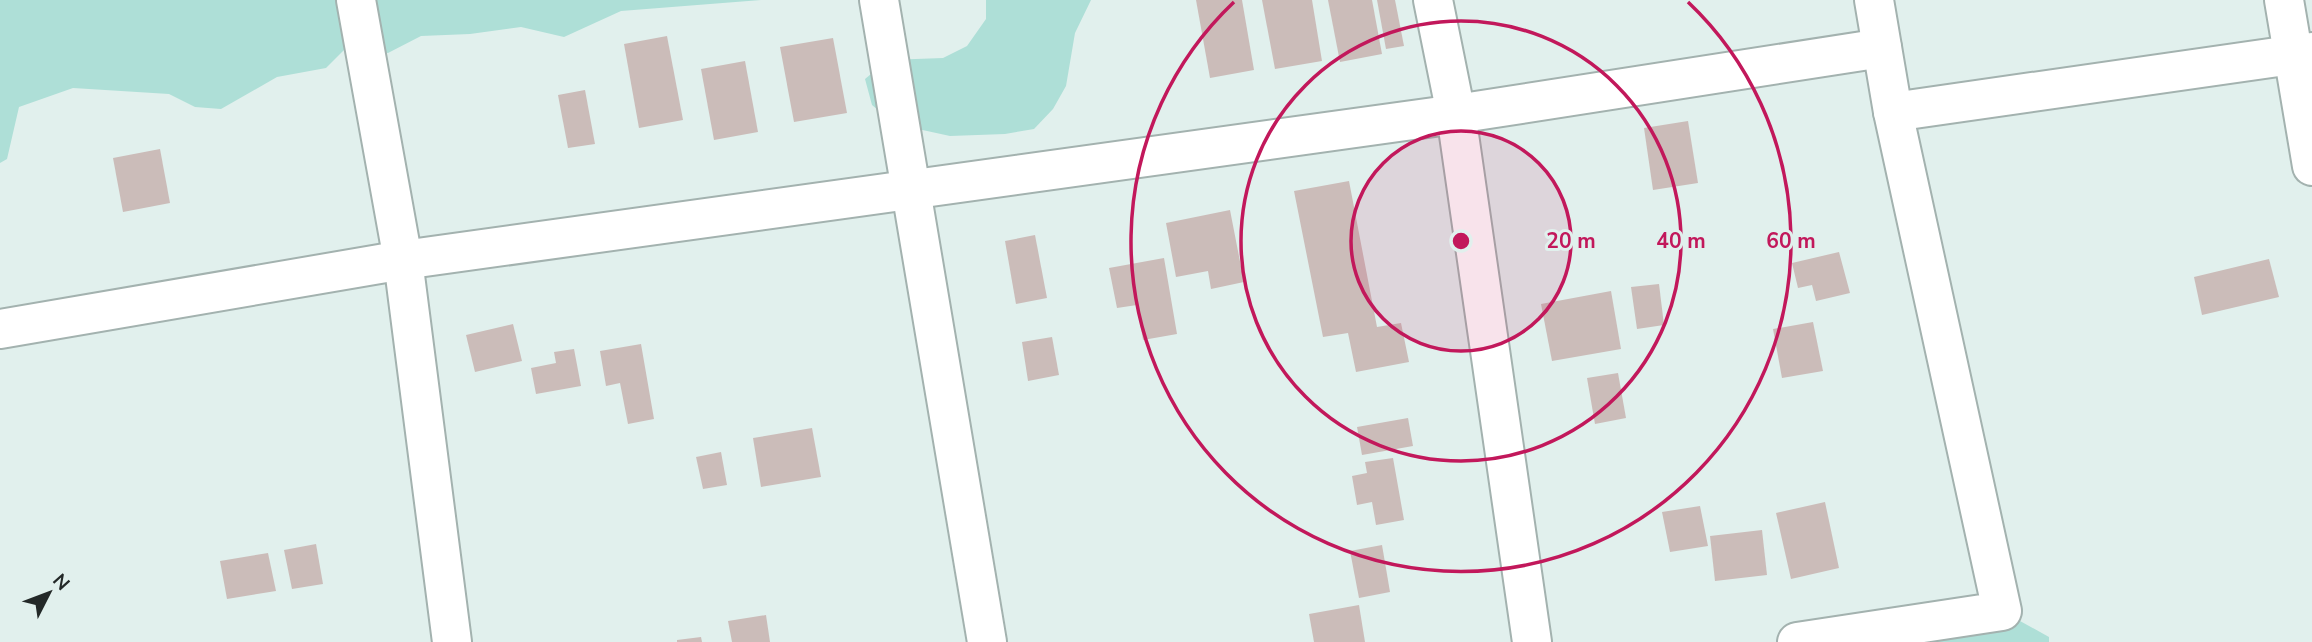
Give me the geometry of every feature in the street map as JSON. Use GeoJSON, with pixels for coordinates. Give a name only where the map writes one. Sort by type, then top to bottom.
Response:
{"type":"FeatureCollection","features":[{"type":"Feature","properties":{"kind":"street"},"geometry":{"type":"LineString","coordinates":[[356,0],[403,260],[452,642]]}},
{"type":"Feature","properties":{"kind":"street"},"geometry":{"type":"LineString","coordinates":[[879,0],[988,642]]}},
{"type":"Feature","properties":{"kind":"street"},"geometry":{"type":"LineString","coordinates":[[1433,0],[1456,114],[1532,642]]}},
{"type":"Feature","properties":{"kind":"street"},"geometry":{"type":"LineString","coordinates":[[1797,642],[2002,611],[1893,112],[1874,0]]}},
{"type":"Feature","properties":{"kind":"street"},"geometry":{"type":"LineString","coordinates":[[2284,0],[2302,54],[2312,166]]}},
{"type":"Feature","properties":{"kind":"street"},"geometry":{"type":"LineString","coordinates":[[0,329],[403,260],[1456,114],[1882,48]]}},
{"type":"Feature","properties":{"kind":"street"},"geometry":{"type":"LineString","coordinates":[[1893,112],[2302,54]]}},
{"type":"Feature","properties":{"kind":"green space"},"geometry":{"type":"Polygon","coordinates":[[[0,0],[761,0],[621,11],[564,37],[521,27],[470,34],[421,36],[388,53],[347,47],[326,68],[277,77],[221,109],[195,107],[169,94],[73,88],[19,107],[7,159],[0,163],[0,0]]]}},
{"type":"Feature","properties":{"kind":"green space"},"geometry":{"type":"Polygon","coordinates":[[[986,0],[1091,0],[1075,33],[1066,86],[1053,109],[1034,129],[1005,134],[950,136],[895,124],[872,105],[865,79],[888,60],[943,58],[967,46],[986,19],[986,0]]]}},
{"type":"Feature","properties":{"kind":"green space"},"geometry":{"type":"Polygon","coordinates":[[[2002,611],[2049,637],[2049,642],[1849,642],[2002,611]]]}},
{"type":"Feature","properties":{"kind":"building"},"geometry":{"type":"Polygon","coordinates":[[[1196,0],[1242,0],[1254,70],[1210,78],[1196,0]]]}},
{"type":"Feature","properties":{"kind":"building"},"geometry":{"type":"Polygon","coordinates":[[[1262,0],[1312,0],[1322,61],[1275,69],[1262,0]]]}},
{"type":"Feature","properties":{"kind":"building"},"geometry":{"type":"Polygon","coordinates":[[[1328,0],[1372,0],[1382,54],[1340,62],[1328,0]]]}},
{"type":"Feature","properties":{"kind":"building"},"geometry":{"type":"Polygon","coordinates":[[[1377,0],[1395,0],[1404,46],[1386,49],[1377,0]]]}},
{"type":"Feature","properties":{"kind":"building"},"geometry":{"type":"Polygon","coordinates":[[[667,36],[683,120],[639,128],[624,44],[667,36]]]}},
{"type":"Feature","properties":{"kind":"building"},"geometry":{"type":"Polygon","coordinates":[[[833,38],[847,113],[794,122],[780,47],[833,38]]]}},
{"type":"Feature","properties":{"kind":"building"},"geometry":{"type":"Polygon","coordinates":[[[745,61],[758,132],[714,140],[701,69],[745,61]]]}},
{"type":"Feature","properties":{"kind":"building"},"geometry":{"type":"Polygon","coordinates":[[[585,90],[595,144],[568,148],[558,95],[585,90]]]}},
{"type":"Feature","properties":{"kind":"building"},"geometry":{"type":"Polygon","coordinates":[[[1688,121],[1698,183],[1653,190],[1644,128],[1688,121]]]}},
{"type":"Feature","properties":{"kind":"building"},"geometry":{"type":"Polygon","coordinates":[[[160,149],[170,203],[123,212],[113,158],[160,149]]]}},
{"type":"Feature","properties":{"kind":"building"},"geometry":{"type":"Polygon","coordinates":[[[1349,181],[1377,327],[1401,323],[1409,362],[1356,372],[1348,333],[1323,337],[1294,191],[1349,181]]]}},
{"type":"Feature","properties":{"kind":"building"},"geometry":{"type":"Polygon","coordinates":[[[1230,210],[1244,282],[1211,289],[1208,271],[1176,277],[1166,223],[1230,210]]]}},
{"type":"Feature","properties":{"kind":"building"},"geometry":{"type":"Polygon","coordinates":[[[1035,235],[1047,298],[1016,304],[1005,241],[1035,235]]]}},
{"type":"Feature","properties":{"kind":"building"},"geometry":{"type":"Polygon","coordinates":[[[1839,252],[1850,293],[1816,301],[1812,285],[1798,288],[1792,263],[1839,252]]]}},
{"type":"Feature","properties":{"kind":"building"},"geometry":{"type":"Polygon","coordinates":[[[1164,258],[1177,334],[1143,340],[1137,305],[1117,308],[1109,268],[1164,258]]]}},
{"type":"Feature","properties":{"kind":"building"},"geometry":{"type":"Polygon","coordinates":[[[2269,259],[2279,297],[2202,315],[2194,277],[2269,259]]]}},
{"type":"Feature","properties":{"kind":"building"},"geometry":{"type":"Polygon","coordinates":[[[1659,284],[1664,325],[1637,329],[1631,287],[1659,284]]]}},
{"type":"Feature","properties":{"kind":"building"},"geometry":{"type":"Polygon","coordinates":[[[1611,291],[1621,349],[1552,361],[1541,304],[1611,291]]]}},
{"type":"Feature","properties":{"kind":"building"},"geometry":{"type":"Polygon","coordinates":[[[1813,322],[1823,371],[1782,378],[1773,329],[1813,322]]]}},
{"type":"Feature","properties":{"kind":"building"},"geometry":{"type":"Polygon","coordinates":[[[513,324],[522,361],[475,372],[466,335],[513,324]]]}},
{"type":"Feature","properties":{"kind":"building"},"geometry":{"type":"Polygon","coordinates":[[[1052,337],[1059,375],[1028,381],[1022,342],[1052,337]]]}},
{"type":"Feature","properties":{"kind":"building"},"geometry":{"type":"Polygon","coordinates":[[[641,344],[654,419],[628,424],[620,383],[606,386],[600,351],[641,344]]]}},
{"type":"Feature","properties":{"kind":"building"},"geometry":{"type":"Polygon","coordinates":[[[574,349],[581,386],[536,394],[531,368],[556,363],[554,352],[574,349]]]}},
{"type":"Feature","properties":{"kind":"building"},"geometry":{"type":"Polygon","coordinates":[[[1618,373],[1626,418],[1595,424],[1587,378],[1618,373]]]}},
{"type":"Feature","properties":{"kind":"building"},"geometry":{"type":"Polygon","coordinates":[[[1408,418],[1413,446],[1362,455],[1357,427],[1408,418]]]}},
{"type":"Feature","properties":{"kind":"building"},"geometry":{"type":"Polygon","coordinates":[[[812,428],[821,477],[761,487],[753,438],[812,428]]]}},
{"type":"Feature","properties":{"kind":"building"},"geometry":{"type":"Polygon","coordinates":[[[721,452],[727,485],[703,489],[696,457],[721,452]]]}},
{"type":"Feature","properties":{"kind":"building"},"geometry":{"type":"Polygon","coordinates":[[[1393,458],[1404,520],[1376,525],[1372,502],[1357,505],[1352,476],[1367,473],[1365,462],[1393,458]]]}},
{"type":"Feature","properties":{"kind":"building"},"geometry":{"type":"Polygon","coordinates":[[[1825,502],[1839,568],[1791,579],[1776,513],[1825,502]]]}},
{"type":"Feature","properties":{"kind":"building"},"geometry":{"type":"Polygon","coordinates":[[[1700,506],[1708,546],[1670,552],[1662,512],[1700,506]]]}},
{"type":"Feature","properties":{"kind":"building"},"geometry":{"type":"Polygon","coordinates":[[[1762,530],[1767,575],[1715,581],[1710,536],[1762,530]]]}},
{"type":"Feature","properties":{"kind":"building"},"geometry":{"type":"Polygon","coordinates":[[[316,544],[323,584],[292,589],[284,550],[316,544]]]}},
{"type":"Feature","properties":{"kind":"building"},"geometry":{"type":"Polygon","coordinates":[[[1382,545],[1390,592],[1359,598],[1350,551],[1382,545]]]}},
{"type":"Feature","properties":{"kind":"building"},"geometry":{"type":"Polygon","coordinates":[[[268,553],[276,591],[227,599],[220,561],[268,553]]]}},
{"type":"Feature","properties":{"kind":"building"},"geometry":{"type":"Polygon","coordinates":[[[1359,605],[1365,642],[1314,642],[1309,614],[1359,605]]]}},
{"type":"Feature","properties":{"kind":"building"},"geometry":{"type":"Polygon","coordinates":[[[766,615],[770,642],[732,642],[728,621],[766,615]]]}},
{"type":"Feature","properties":{"kind":"building"},"geometry":{"type":"Polygon","coordinates":[[[701,637],[702,642],[677,642],[677,640],[701,637]]]}}]}
